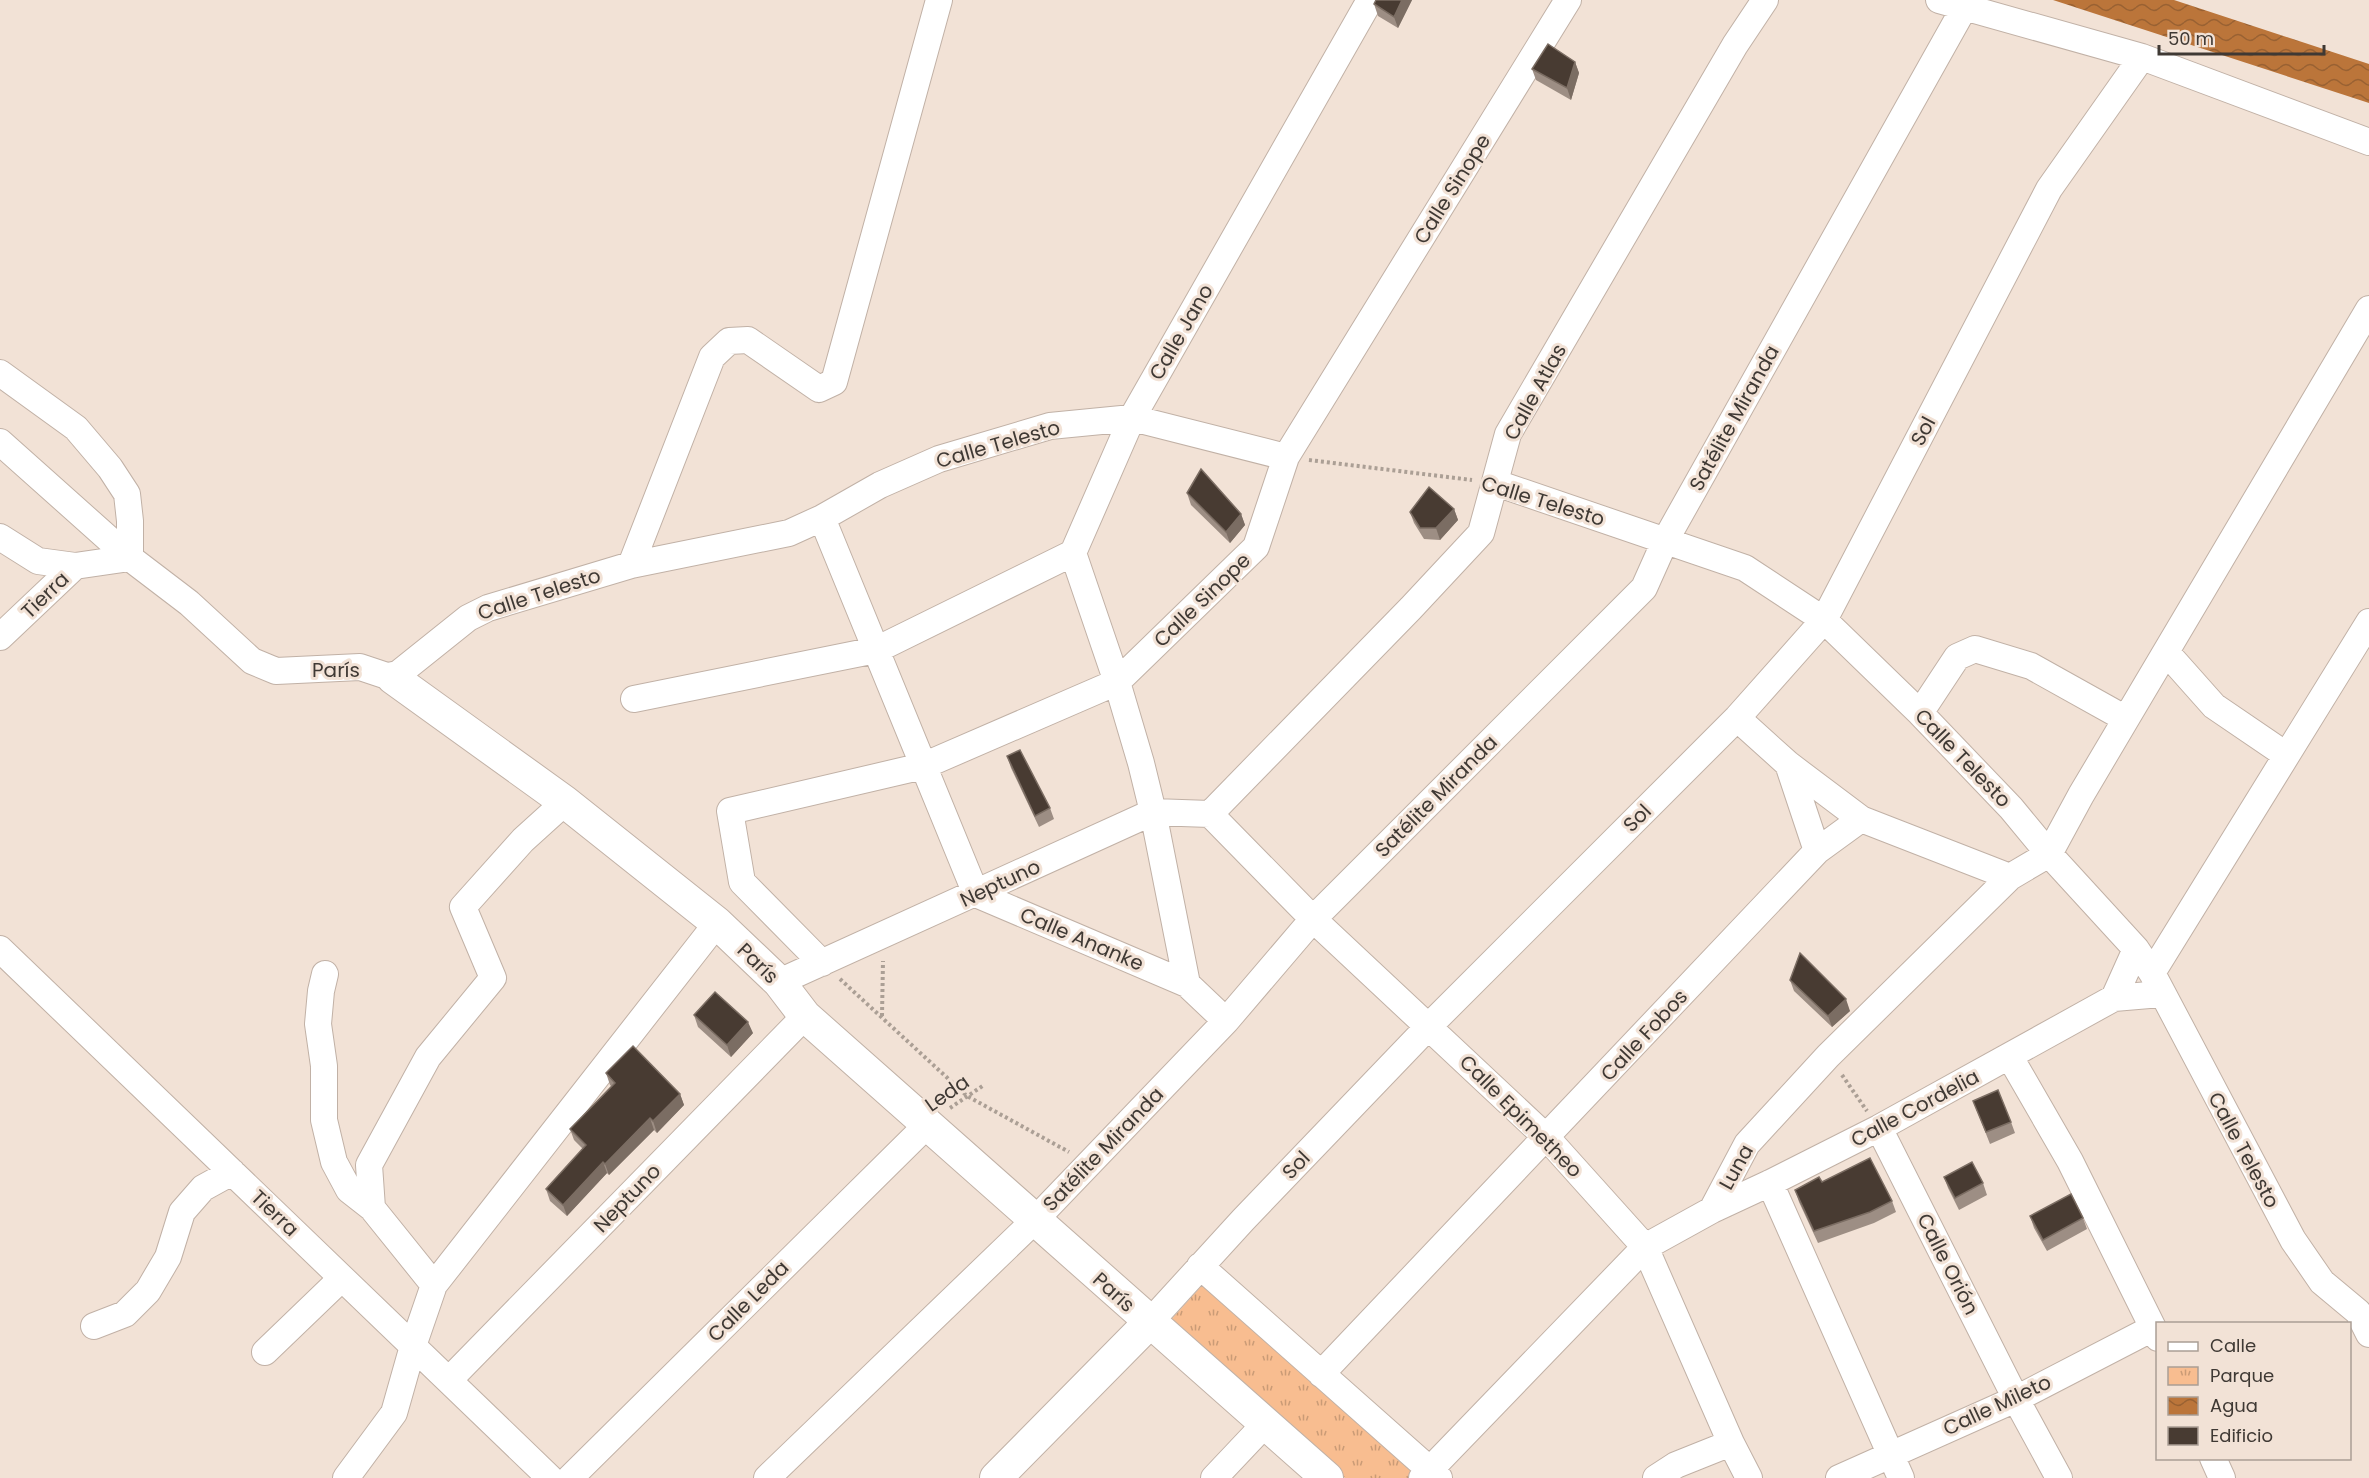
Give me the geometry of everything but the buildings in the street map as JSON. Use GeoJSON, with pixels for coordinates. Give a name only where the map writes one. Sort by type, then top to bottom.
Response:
{"type":"FeatureCollection","features":[{"type":"Feature","properties":{"kind":"street"},"geometry":{"type":"LineString","coordinates":[[631,565],[712,357],[729,341],[748,340],[819,389],[834,382],[939,0]]}},
{"type":"Feature","properties":{"kind":"street","name":"Calle Jano"},"geometry":{"type":"LineString","coordinates":[[1073,553],[1132,418],[1370,0]]}},
{"type":"Feature","properties":{"kind":"street","name":"Calle Sinope"},"geometry":{"type":"LineString","coordinates":[[822,963],[742,882],[729,811],[923,766],[1117,681],[1256,547],[1286,457],[1568,0]]}},
{"type":"Feature","properties":{"kind":"street","name":"Calle Atlas"},"geometry":{"type":"LineString","coordinates":[[1210,813],[1411,608],[1481,533],[1508,434],[1735,45],[1766,0]]}},
{"type":"Feature","properties":{"kind":"street"},"geometry":{"type":"LineString","coordinates":[[1939,0],[2142,57],[2369,142]]}},
{"type":"Feature","properties":{"kind":"street","name":"Satélite Miranda"},"geometry":{"type":"LineString","coordinates":[[767,1478],[1034,1221],[1227,1021],[1313,919],[1644,588],[1665,541],[1964,8]]}},
{"type":"Feature","properties":{"kind":"street","name":"Sol"},"geometry":{"type":"LineString","coordinates":[[996,1478],[1149,1323],[1200,1266],[1429,1026],[1737,718],[1824,620],[2049,189],[2142,57]]}},
{"type":"Feature","properties":{"kind":"street"},"geometry":{"type":"LineString","coordinates":[[2049,854],[2081,795],[2369,309]]}},
{"type":"Feature","properties":{"kind":"street"},"geometry":{"type":"LineString","coordinates":[[0,372],[76,428],[110,468],[127,494],[130,558]]}},
{"type":"Feature","properties":{"kind":"street","name":"Calle Telesto"},"geometry":{"type":"LineString","coordinates":[[393,678],[468,618],[488,608],[631,565],[789,533],[822,518],[880,485],[939,459],[1050,426],[1132,418],[1286,457]]}},
{"type":"Feature","properties":{"kind":"street","name":"París"},"geometry":{"type":"LineString","coordinates":[[0,442],[130,558],[189,603],[252,661],[276,671],[360,667],[393,678],[565,801],[717,923],[779,982],[804,1016],[1327,1478]]}},
{"type":"Feature","properties":{"kind":"street","name":"Calle Telesto"},"geometry":{"type":"LineString","coordinates":[[1496,483],[1745,568],[1824,620],[1920,713],[2011,807],[2049,854],[2136,949],[2293,1240],[2322,1282],[2358,1312],[2369,1334]]}},
{"type":"Feature","properties":{"kind":"street"},"geometry":{"type":"LineString","coordinates":[[822,518],[976,894]]}},
{"type":"Feature","properties":{"kind":"street"},"geometry":{"type":"LineString","coordinates":[[0,537],[38,561],[75,566]]}},
{"type":"Feature","properties":{"kind":"street"},"geometry":{"type":"LineString","coordinates":[[634,699],[876,650],[1073,553],[1117,681],[1154,812],[1188,984],[1227,1021]]}},
{"type":"Feature","properties":{"kind":"street","name":"Tierra"},"geometry":{"type":"LineString","coordinates":[[0,637],[75,566],[130,558]]}},
{"type":"Feature","properties":{"kind":"street"},"geometry":{"type":"LineString","coordinates":[[2156,983],[2286,754],[2369,622]]}},
{"type":"Feature","properties":{"kind":"street"},"geometry":{"type":"LineString","coordinates":[[1920,713],[1957,657],[1974,649],[2031,666],[2126,719]]}},
{"type":"Feature","properties":{"kind":"street"},"geometry":{"type":"LineString","coordinates":[[2166,652],[2214,706],[2286,754]]}},
{"type":"Feature","properties":{"kind":"street"},"geometry":{"type":"LineString","coordinates":[[1737,718],[1788,764],[1861,819],[2010,877]]}},
{"type":"Feature","properties":{"kind":"street"},"geometry":{"type":"LineString","coordinates":[[1788,764],[1817,851]]}},
{"type":"Feature","properties":{"kind":"street"},"geometry":{"type":"LineString","coordinates":[[372,1208],[369,1165],[428,1057],[493,978],[463,907],[523,840],[565,801]]}},
{"type":"Feature","properties":{"kind":"street"},"geometry":{"type":"LineString","coordinates":[[1154,812],[1210,813]]}},
{"type":"Feature","properties":{"kind":"street","name":"Neptuno"},"geometry":{"type":"LineString","coordinates":[[779,982],[1154,812]]}},
{"type":"Feature","properties":{"kind":"street","name":"Calle Epimetheo"},"geometry":{"type":"LineString","coordinates":[[1210,813],[1313,919],[1547,1138],[1645,1247],[1731,1443],[1749,1478]]}},
{"type":"Feature","properties":{"kind":"street","name":"Calle Fobos"},"geometry":{"type":"LineString","coordinates":[[1321,1374],[1817,851],[1861,819]]}},
{"type":"Feature","properties":{"kind":"street","name":"Luna"},"geometry":{"type":"LineString","coordinates":[[1430,1475],[1645,1247],[1712,1210],[1747,1144],[1828,1056],[2010,877],[2049,854]]}},
{"type":"Feature","properties":{"kind":"street","name":"Calle Ananke"},"geometry":{"type":"LineString","coordinates":[[976,894],[1188,984]]}},
{"type":"Feature","properties":{"kind":"street"},"geometry":{"type":"LineString","coordinates":[[346,1478],[394,1413],[413,1346],[434,1285],[717,923]]}},
{"type":"Feature","properties":{"kind":"street","name":"Tierra"},"geometry":{"type":"LineString","coordinates":[[0,949],[550,1478]]}},
{"type":"Feature","properties":{"kind":"street"},"geometry":{"type":"LineString","coordinates":[[2114,998],[2136,949]]}},
{"type":"Feature","properties":{"kind":"street"},"geometry":{"type":"LineString","coordinates":[[325,974],[318,1024],[324,1066],[324,1120],[334,1162],[349,1190],[372,1208],[434,1285]]}},
{"type":"Feature","properties":{"kind":"street","name":"Calle Cordelia"},"geometry":{"type":"LineString","coordinates":[[1712,1210],[1770,1184],[1879,1128],[2114,998],[2156,983]]}},
{"type":"Feature","properties":{"kind":"street","name":"Neptuno"},"geometry":{"type":"LineString","coordinates":[[449,1380],[804,1016]]}},
{"type":"Feature","properties":{"kind":"street"},"geometry":{"type":"LineString","coordinates":[[2010,1057],[2070,1161],[2155,1333]]}},
{"type":"Feature","properties":{"kind":"street","name":"Calle Leda"},"geometry":{"type":"LineString","coordinates":[[570,1478],[927,1125]]}},
{"type":"Feature","properties":{"kind":"street","name":"Calle Orión"},"geometry":{"type":"LineString","coordinates":[[1879,1128],[2016,1399],[2059,1478]]}},
{"type":"Feature","properties":{"kind":"street"},"geometry":{"type":"LineString","coordinates":[[93,1326],[125,1314],[148,1291],[168,1257],[182,1212],[203,1188],[232,1172]]}},
{"type":"Feature","properties":{"kind":"street"},"geometry":{"type":"LineString","coordinates":[[1770,1184],[1901,1478]]}},
{"type":"Feature","properties":{"kind":"street"},"geometry":{"type":"LineString","coordinates":[[1200,1266],[1430,1475]]}},
{"type":"Feature","properties":{"kind":"street"},"geometry":{"type":"LineString","coordinates":[[265,1352],[342,1278]]}},
{"type":"Feature","properties":{"kind":"street","name":"Calle Mileto"},"geometry":{"type":"LineString","coordinates":[[1839,1478],[2016,1399],[2155,1333]]}},
{"type":"Feature","properties":{"kind":"street"},"geometry":{"type":"LineString","coordinates":[[1214,1478],[1264,1424]]}},
{"type":"Feature","properties":{"kind":"street"},"geometry":{"type":"LineString","coordinates":[[1656,1478],[1676,1465],[1731,1443]]}},
{"type":"Feature","properties":{"kind":"street"},"geometry":{"type":"LineString","coordinates":[[2214,1460],[2222,1478]]}},
{"type":"Feature","properties":{"kind":"path","name":"Calle Telesto"},"geometry":{"type":"LineString","coordinates":[[1286,457],[1496,483]]}},
{"type":"Feature","properties":{"kind":"path"},"geometry":{"type":"LineString","coordinates":[[882,1017],[883,935]]}},
{"type":"Feature","properties":{"kind":"path"},"geometry":{"type":"LineString","coordinates":[[822,963],[967,1096],[1089,1162]]}},
{"type":"Feature","properties":{"kind":"path"},"geometry":{"type":"LineString","coordinates":[[1828,1056],[1879,1128]]}},
{"type":"Feature","properties":{"kind":"path","name":"Leda"},"geometry":{"type":"LineString","coordinates":[[927,1125],[984,1085]]}},
{"type":"Feature","properties":{"kind":"green space"},"geometry":{"type":"Polygon","coordinates":[[[1205,1282],[1417,1470],[1410,1478],[1345,1478],[1169,1322],[1205,1282]]]}},
{"type":"Feature","properties":{"kind":"water"},"geometry":{"type":"Polygon","coordinates":[[[2053,0],[2174,0],[2369,64],[2369,103],[2053,0]]]}}]}
